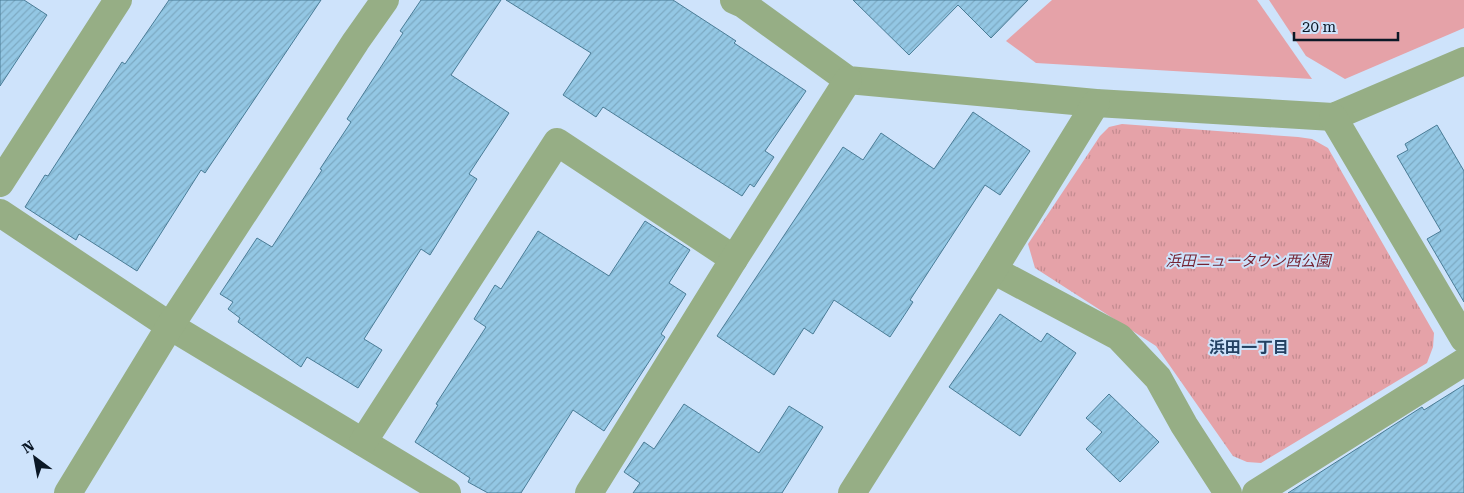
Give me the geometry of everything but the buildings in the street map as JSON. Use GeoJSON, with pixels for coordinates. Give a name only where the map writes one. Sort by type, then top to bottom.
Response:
{"type":"FeatureCollection","features":[{"type":"Feature","properties":{"kind":"street"},"geometry":{"type":"LineString","coordinates":[[0,183],[118,0]]}},
{"type":"Feature","properties":{"kind":"street"},"geometry":{"type":"LineString","coordinates":[[68,493],[170,326],[356,41],[385,0]]}},
{"type":"Feature","properties":{"kind":"street"},"geometry":{"type":"LineString","coordinates":[[734,0],[848,80],[1096,103],[1333,118],[1464,61]]}},
{"type":"Feature","properties":{"kind":"street"},"geometry":{"type":"LineString","coordinates":[[589,493],[848,80]]}},
{"type":"Feature","properties":{"kind":"street"},"geometry":{"type":"LineString","coordinates":[[852,493],[994,270],[1096,103]]}},
{"type":"Feature","properties":{"kind":"street"},"geometry":{"type":"LineString","coordinates":[[1333,118],[1464,339]]}},
{"type":"Feature","properties":{"kind":"street"},"geometry":{"type":"LineString","coordinates":[[363,442],[557,142],[734,259]]}},
{"type":"Feature","properties":{"kind":"street"},"geometry":{"type":"LineString","coordinates":[[0,212],[170,326],[447,493]]}},
{"type":"Feature","properties":{"kind":"street"},"geometry":{"type":"LineString","coordinates":[[994,270],[1119,337],[1158,378],[1184,425],[1228,493]]}},
{"type":"Feature","properties":{"kind":"street"},"geometry":{"type":"LineString","coordinates":[[1256,493],[1464,362]]}},
{"type":"Feature","properties":{"kind":"green space"},"geometry":{"type":"Polygon","coordinates":[[[1052,0],[1257,0],[1312,79],[1036,63],[1006,41],[1052,0]]]}},
{"type":"Feature","properties":{"kind":"green space"},"geometry":{"type":"Polygon","coordinates":[[[1269,0],[1464,0],[1464,28],[1345,79],[1306,56],[1269,0]]]}},
{"type":"Feature","properties":{"kind":"green space","name":"浜田ニュータウン西公園"},"geometry":{"type":"Polygon","coordinates":[[[1122,124],[1298,137],[1312,139],[1328,148],[1434,333],[1433,347],[1427,363],[1261,463],[1247,462],[1233,456],[1156,346],[1035,268],[1028,244],[1100,136],[1109,127],[1122,124]]]}},
{"type":"Feature","properties":{"kind":"district","name":"浜田一丁目"},"geometry":{"type":"Point","coordinates":[1249,347]}}]}
